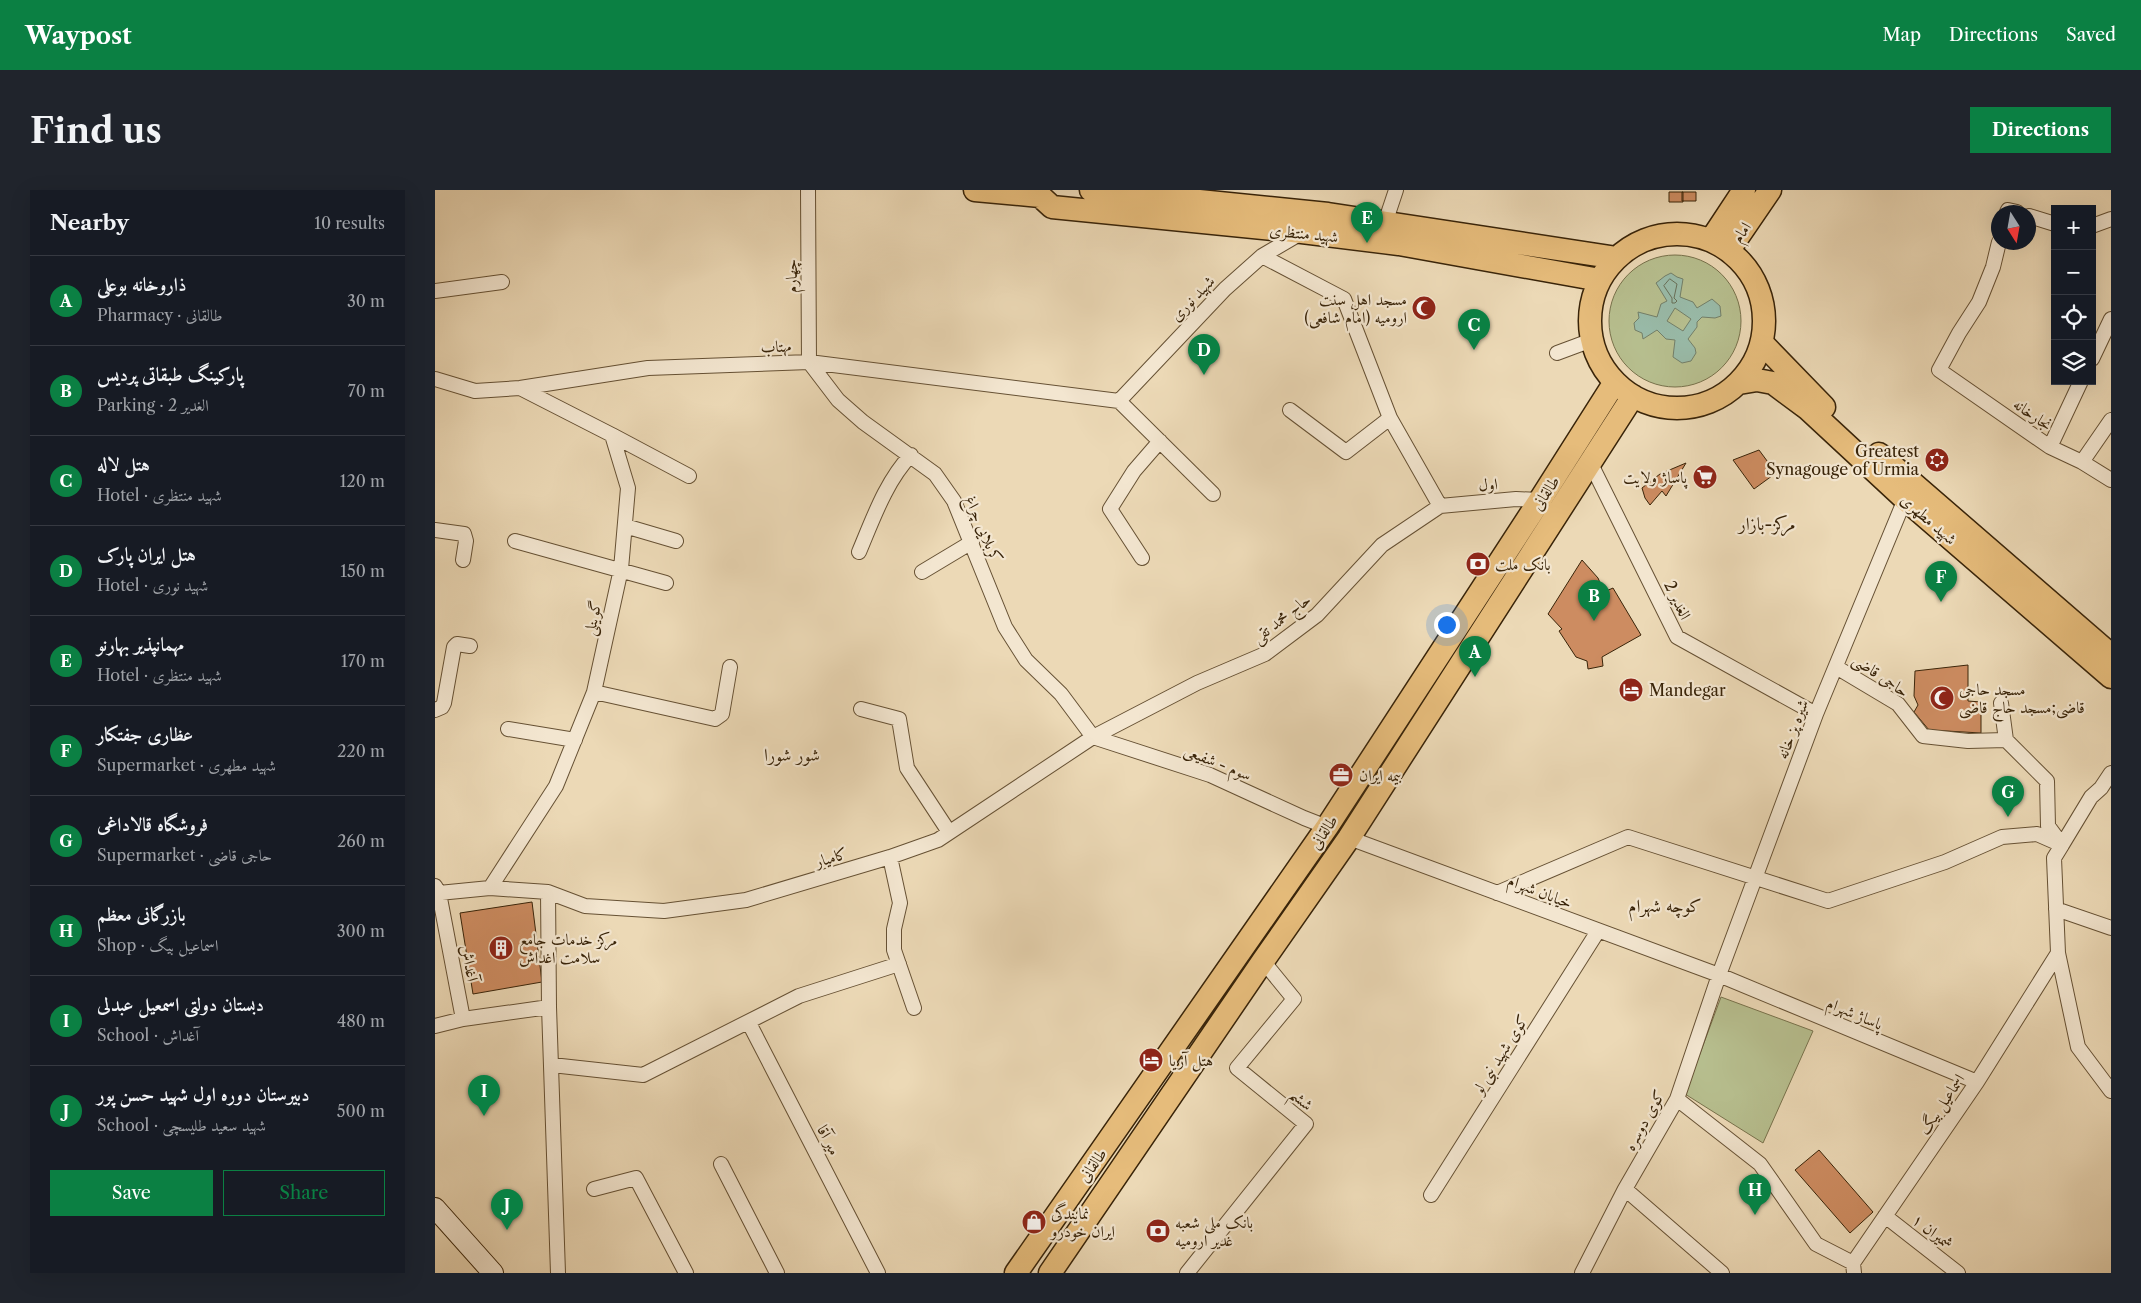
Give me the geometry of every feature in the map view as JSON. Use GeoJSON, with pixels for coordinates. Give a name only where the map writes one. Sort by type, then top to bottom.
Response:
{"type":"FeatureCollection","features":[{"type":"Feature","properties":{"kind":"main road","name":"شهید منتظری"},"geometry":{"type":"LineString","coordinates":[[975,190],[1045,193],[1052,207],[1302,232],[1328,225],[1385,223],[1617,258]]}},
{"type":"Feature","properties":{"kind":"main road","name":"شهید منتظری"},"geometry":{"type":"LineString","coordinates":[[1091,190],[1328,225],[1399,244],[1601,280]]}},
{"type":"Feature","properties":{"kind":"main road","name":"امام"},"geometry":{"type":"LineString","coordinates":[[1720,245],[1744,190]]}},
{"type":"Feature","properties":{"kind":"main road","name":"امام"},"geometry":{"type":"LineString","coordinates":[[1720,245],[1770,190]]}},
{"type":"Feature","properties":{"kind":"main road"},"geometry":{"type":"LineString","coordinates":[[1678,233],[1695,235],[1720,245],[1745,264],[1759,289],[1763,302],[1765,323],[1762,343],[1753,364],[1739,383],[1721,397],[1700,405],[1685,407],[1654,405],[1633,396],[1615,382],[1597,356],[1592,340],[1591,304],[1601,280],[1617,258],[1631,247],[1646,239],[1678,233]]}},
{"type":"Feature","properties":{"kind":"main road","name":"شهید مطهری"},"geometry":{"type":"LineString","coordinates":[[1762,343],[1822,405],[1945,501],[2111,655]]}},
{"type":"Feature","properties":{"kind":"main road","name":"شهید مطهری"},"geometry":{"type":"LineString","coordinates":[[1739,383],[1757,380],[1773,383],[1808,409],[1905,499],[2111,677]]}},
{"type":"Feature","properties":{"kind":"main road","name":"طالقانی"},"geometry":{"type":"LineString","coordinates":[[1017,1273],[1327,827],[1541,500],[1615,382]]}},
{"type":"Feature","properties":{"kind":"main road","name":"طالقانی"},"geometry":{"type":"LineString","coordinates":[[1050,1273],[1349,838],[1633,396]]}},
{"type":"Feature","properties":{"kind":"main road"},"geometry":{"type":"LineString","coordinates":[[1327,827],[1349,838]]}},
{"type":"Feature","properties":{"kind":"street","name":"چهارم"},"geometry":{"type":"LineString","coordinates":[[808,190],[809,362]]}},
{"type":"Feature","properties":{"kind":"street"},"geometry":{"type":"LineString","coordinates":[[1385,223],[1396,190]]}},
{"type":"Feature","properties":{"kind":"street"},"geometry":{"type":"LineString","coordinates":[[2036,218],[2051,223]]}},
{"type":"Feature","properties":{"kind":"street"},"geometry":{"type":"LineString","coordinates":[[2096,225],[2111,219]]}},
{"type":"Feature","properties":{"kind":"street","name":"شهید نوری"},"geometry":{"type":"LineString","coordinates":[[1119,401],[1225,288],[1262,256],[1302,232]]}},
{"type":"Feature","properties":{"kind":"street","name":"نجارخانه"},"geometry":{"type":"LineString","coordinates":[[1997,250],[1993,267],[1979,302],[1959,333],[1939,370],[2050,447],[2082,462],[2111,480]]}},
{"type":"Feature","properties":{"kind":"street"},"geometry":{"type":"LineString","coordinates":[[1262,256],[1344,299],[1390,418],[1440,506]]}},
{"type":"Feature","properties":{"kind":"street"},"geometry":{"type":"LineString","coordinates":[[435,291],[502,282]]}},
{"type":"Feature","properties":{"kind":"street"},"geometry":{"type":"LineString","coordinates":[[2096,351],[2110,325]]}},
{"type":"Feature","properties":{"kind":"street"},"geometry":{"type":"LineString","coordinates":[[1557,353],[1592,340]]}},
{"type":"Feature","properties":{"kind":"street","name":"مهتاب"},"geometry":{"type":"LineString","coordinates":[[435,380],[475,391],[520,388],[648,368],[809,362],[1119,401]]}},
{"type":"Feature","properties":{"kind":"street","name":"کربلایی چراغ"},"geometry":{"type":"LineString","coordinates":[[809,362],[838,400],[863,422],[935,474],[954,501],[1005,628],[1026,660],[1061,694],[1093,737]]}},
{"type":"Feature","properties":{"kind":"street"},"geometry":{"type":"LineString","coordinates":[[2050,447],[2079,385]]}},
{"type":"Feature","properties":{"kind":"street"},"geometry":{"type":"LineString","coordinates":[[520,388],[612,434],[689,476]]}},
{"type":"Feature","properties":{"kind":"street"},"geometry":{"type":"LineString","coordinates":[[1119,401],[1213,494]]}},
{"type":"Feature","properties":{"kind":"street"},"geometry":{"type":"LineString","coordinates":[[1290,410],[1346,452],[1390,418]]}},
{"type":"Feature","properties":{"kind":"street"},"geometry":{"type":"LineString","coordinates":[[2082,462],[2111,420]]}},
{"type":"Feature","properties":{"kind":"street","name":"گوینلی"},"geometry":{"type":"LineString","coordinates":[[490,888],[556,786],[594,692],[621,569],[628,488],[612,434]]}},
{"type":"Feature","properties":{"kind":"street"},"geometry":{"type":"LineString","coordinates":[[1142,558],[1110,509],[1134,471],[1160,441]]}},
{"type":"Feature","properties":{"kind":"street"},"geometry":{"type":"LineString","coordinates":[[859,552],[879,506],[900,467],[911,455]]}},
{"type":"Feature","properties":{"kind":"street","name":"2 الغدیر"},"geometry":{"type":"LineString","coordinates":[[1591,464],[1677,637],[1816,714]]}},
{"type":"Feature","properties":{"kind":"street","name":"اول"},"geometry":{"type":"LineString","coordinates":[[1440,506],[1516,499],[1541,500]]}},
{"type":"Feature","properties":{"kind":"street","name":"شیره پز خانه"},"geometry":{"type":"LineString","coordinates":[[1719,975],[1816,714],[1905,499]]}},
{"type":"Feature","properties":{"kind":"street","name":"حاج محمد تقی"},"geometry":{"type":"LineString","coordinates":[[1093,737],[1197,683],[1265,654],[1317,615],[1382,545],[1440,506]]}},
{"type":"Feature","properties":{"kind":"street"},"geometry":{"type":"LineString","coordinates":[[625,526],[676,541]]}},
{"type":"Feature","properties":{"kind":"street"},"geometry":{"type":"LineString","coordinates":[[435,530],[464,534],[466,541],[463,560]]}},
{"type":"Feature","properties":{"kind":"street"},"geometry":{"type":"LineString","coordinates":[[515,541],[666,583]]}},
{"type":"Feature","properties":{"kind":"street"},"geometry":{"type":"LineString","coordinates":[[921,572],[972,542]]}},
{"type":"Feature","properties":{"kind":"street"},"geometry":{"type":"LineString","coordinates":[[435,710],[442,707],[445,703],[454,647],[457,644],[470,646]]}},
{"type":"Feature","properties":{"kind":"street","name":"حاجی قاضی"},"geometry":{"type":"LineString","coordinates":[[1836,666],[1898,704],[1923,736],[1968,742],[2007,740]]}},
{"type":"Feature","properties":{"kind":"street"},"geometry":{"type":"LineString","coordinates":[[594,692],[715,719],[722,714],[731,667]]}},
{"type":"Feature","properties":{"kind":"street"},"geometry":{"type":"LineString","coordinates":[[2001,703],[2007,740],[2047,781],[2048,826],[2062,845]]}},
{"type":"Feature","properties":{"kind":"street"},"geometry":{"type":"LineString","coordinates":[[861,709],[899,719],[907,768],[949,832]]}},
{"type":"Feature","properties":{"kind":"street"},"geometry":{"type":"LineString","coordinates":[[508,729],[575,740]]}},
{"type":"Feature","properties":{"kind":"street","name":"سوم - شفیعی"},"geometry":{"type":"LineString","coordinates":[[1093,737],[1210,775],[1327,827]]}},
{"type":"Feature","properties":{"kind":"street","name":"کامیار"},"geometry":{"type":"LineString","coordinates":[[437,889],[490,888],[548,892],[585,906],[664,911],[746,900],[890,857],[938,840],[1093,737]]}},
{"type":"Feature","properties":{"kind":"street"},"geometry":{"type":"LineString","coordinates":[[2111,773],[2101,788],[2091,797],[2054,858],[2058,953],[2078,1047],[2111,1092]]}},
{"type":"Feature","properties":{"kind":"street"},"geometry":{"type":"LineString","coordinates":[[1497,893],[1628,837],[1828,901],[1945,862],[2002,838],[2037,834],[2062,845]]}},
{"type":"Feature","properties":{"kind":"street","name":"خیابان شهرام"},"geometry":{"type":"LineString","coordinates":[[1349,838],[1719,975]]}},
{"type":"Feature","properties":{"kind":"street"},"geometry":{"type":"LineString","coordinates":[[890,857],[899,903],[894,929],[894,950],[914,1008]]}},
{"type":"Feature","properties":{"kind":"street","name":"آغداش"},"geometry":{"type":"LineString","coordinates":[[437,889],[463,1019]]}},
{"type":"Feature","properties":{"kind":"street"},"geometry":{"type":"LineString","coordinates":[[548,892],[549,1007],[558,1273]]}},
{"type":"Feature","properties":{"kind":"street"},"geometry":{"type":"LineString","coordinates":[[2056,909],[2111,928]]}},
{"type":"Feature","properties":{"kind":"street","name":"کوی شهید نبی لو"},"geometry":{"type":"LineString","coordinates":[[1431,1195],[1598,931]]}},
{"type":"Feature","properties":{"kind":"street","name":"اسماعیل بیگ"},"geometry":{"type":"LineString","coordinates":[[1853,1268],[1885,1216],[1977,1082],[2058,953]]}},
{"type":"Feature","properties":{"kind":"street","name":"ششم"},"geometry":{"type":"LineString","coordinates":[[1187,1273],[1306,1124],[1237,1068],[1294,999],[1263,961]]}},
{"type":"Feature","properties":{"kind":"street"},"geometry":{"type":"LineString","coordinates":[[552,1065],[643,1075],[799,996],[899,964]]}},
{"type":"Feature","properties":{"kind":"street","name":"پاساژ شهرام"},"geometry":{"type":"LineString","coordinates":[[1719,975],[1977,1082]]}},
{"type":"Feature","properties":{"kind":"street","name":"کوی دوسره"},"geometry":{"type":"LineString","coordinates":[[1585,1271],[1625,1190],[1677,1099],[1719,975]]}},
{"type":"Feature","properties":{"kind":"street"},"geometry":{"type":"LineString","coordinates":[[435,1026],[463,1019],[549,1007]]}},
{"type":"Feature","properties":{"kind":"street","name":"میر آقا"},"geometry":{"type":"LineString","coordinates":[[749,1023],[878,1273]]}},
{"type":"Feature","properties":{"kind":"street"},"geometry":{"type":"LineString","coordinates":[[1677,1099],[1759,1164],[1816,1244],[1853,1268]]}},
{"type":"Feature","properties":{"kind":"street"},"geometry":{"type":"LineString","coordinates":[[721,1164],[777,1273]]}},
{"type":"Feature","properties":{"kind":"street"},"geometry":{"type":"LineString","coordinates":[[594,1189],[636,1178],[686,1273]]}},
{"type":"Feature","properties":{"kind":"street"},"geometry":{"type":"LineString","coordinates":[[1625,1190],[1722,1273]]}},
{"type":"Feature","properties":{"kind":"street"},"geometry":{"type":"LineString","coordinates":[[435,1208],[493,1273]]}},
{"type":"Feature","properties":{"kind":"street","name":"شمیران ۱"},"geometry":{"type":"LineString","coordinates":[[1885,1216],[1959,1273]]}},
{"type":"Feature","properties":{"kind":"shaded area"},"geometry":{"type":"Polygon","coordinates":[[[1675,255],[1688,256],[1700,260],[1722,274],[1736,296],[1740,308],[1740,334],[1736,346],[1722,368],[1700,382],[1688,386],[1675,387],[1662,386],[1650,382],[1628,368],[1614,346],[1610,334],[1609,321],[1610,308],[1614,296],[1628,274],[1650,260],[1662,256],[1675,255]]]}},
{"type":"Feature","properties":{"kind":"shaded area"},"geometry":{"type":"Polygon","coordinates":[[[1721,997],[1813,1031],[1763,1143],[1685,1094],[1721,997]]]}},
{"type":"Feature","properties":{"kind":"water"},"geometry":{"type":"Polygon","coordinates":[[[1671,273],[1683,279],[1680,297],[1693,302],[1697,308],[1712,299],[1720,306],[1721,316],[1715,318],[1702,317],[1697,322],[1697,327],[1688,339],[1695,348],[1696,353],[1691,361],[1682,363],[1673,357],[1675,340],[1666,339],[1657,330],[1643,339],[1642,333],[1635,330],[1634,323],[1639,318],[1638,312],[1657,317],[1661,304],[1667,301],[1656,283],[1671,273]],[[1675,308],[1667,321],[1683,331],[1691,319],[1675,308]]]}},
{"type":"Feature","properties":{"kind":"building"},"geometry":{"type":"Polygon","coordinates":[[[1669,192],[1683,192],[1683,202],[1669,202],[1669,192]]]}},
{"type":"Feature","properties":{"kind":"building"},"geometry":{"type":"Polygon","coordinates":[[[1682,192],[1696,192],[1696,201],[1682,201],[1682,192]]]}},
{"type":"Feature","properties":{"kind":"building"},"geometry":{"type":"Polygon","coordinates":[[[1759,450],[1776,473],[1754,489],[1733,460],[1759,450]]]}},
{"type":"Feature","properties":{"kind":"building"},"geometry":{"type":"Polygon","coordinates":[[[1686,463],[1666,496],[1662,491],[1650,505],[1645,498],[1642,488],[1660,474],[1686,463]]]}},
{"type":"Feature","properties":{"kind":"building"},"geometry":{"type":"Polygon","coordinates":[[[1582,560],[1598,578],[1604,592],[1613,588],[1641,635],[1602,657],[1603,666],[1588,669],[1587,661],[1576,657],[1559,631],[1562,629],[1548,614],[1582,560]]]}},
{"type":"Feature","properties":{"kind":"building","name":"مسجد حاجی قاضی;مسجد حاج قاضی"},"geometry":{"type":"Polygon","coordinates":[[[1968,665],[1968,701],[1981,702],[1981,733],[1929,730],[1914,712],[1918,705],[1914,696],[1915,671],[1968,665]]]}},
{"type":"Feature","properties":{"kind":"building","name":"مرکز خدمات جامع سلامت اغداش"},"geometry":{"type":"Polygon","coordinates":[[[532,902],[542,982],[473,994],[460,913],[532,902]]]}},
{"type":"Feature","properties":{"kind":"building"},"geometry":{"type":"Polygon","coordinates":[[[1819,1150],[1873,1212],[1850,1233],[1795,1170],[1819,1150]]]}},
{"type":"Feature","properties":{"kind":"place","name":"مهمانپذیر بهارنو"},"geometry":{"type":"Point","coordinates":[1367,243]}},
{"type":"Feature","properties":{"kind":"place","name":"مسجد اهل سنت ارومیه (امام شافعی)"},"geometry":{"type":"Point","coordinates":[1424,308]}},
{"type":"Feature","properties":{"kind":"place","name":"هتل لاله"},"geometry":{"type":"Point","coordinates":[1474,350]}},
{"type":"Feature","properties":{"kind":"place","name":"هتل ایران پارک"},"geometry":{"type":"Point","coordinates":[1204,375]}},
{"type":"Feature","properties":{"kind":"place","name":"Greatest Synagouge of Urmia"},"geometry":{"type":"Point","coordinates":[1937,460]}},
{"type":"Feature","properties":{"kind":"place","name":"پاساژ ولایت"},"geometry":{"type":"Point","coordinates":[1705,477]}},
{"type":"Feature","properties":{"kind":"place","name":"بانک ملت"},"geometry":{"type":"Point","coordinates":[1478,564]}},
{"type":"Feature","properties":{"kind":"place","name":"عظاری جفتکار"},"geometry":{"type":"Point","coordinates":[1941,602]}},
{"type":"Feature","properties":{"kind":"place","name":"پارکینگ طبقاتی پردیس"},"geometry":{"type":"Point","coordinates":[1594,621]}},
{"type":"Feature","properties":{"kind":"place","name":"ذاروخانه بوعلی"},"geometry":{"type":"Point","coordinates":[1475,677]}},
{"type":"Feature","properties":{"kind":"place","name":"Mandegar"},"geometry":{"type":"Point","coordinates":[1631,690]}},
{"type":"Feature","properties":{"kind":"place","name":"مسجد حاجی قاضی;مسجد حاج قاضی"},"geometry":{"type":"Point","coordinates":[1942,698]}},
{"type":"Feature","properties":{"kind":"place","name":"بیمه ایران"},"geometry":{"type":"Point","coordinates":[1341,775]}},
{"type":"Feature","properties":{"kind":"place","name":"فروشگاه قالاداغی"},"geometry":{"type":"Point","coordinates":[2008,817]}},
{"type":"Feature","properties":{"kind":"place","name":"مرکز خدمات جامع سلامت اغداش"},"geometry":{"type":"Point","coordinates":[501,948]}},
{"type":"Feature","properties":{"kind":"place","name":"هتل آریا"},"geometry":{"type":"Point","coordinates":[1151,1060]}},
{"type":"Feature","properties":{"kind":"place","name":"دبستان دولتی اسمعیل عبدلی"},"geometry":{"type":"Point","coordinates":[484,1116]}},
{"type":"Feature","properties":{"kind":"place","name":"بازرگانی معظم"},"geometry":{"type":"Point","coordinates":[1755,1215]}},
{"type":"Feature","properties":{"kind":"place","name":"نمایندگی ایران خودرو"},"geometry":{"type":"Point","coordinates":[1034,1222]}},
{"type":"Feature","properties":{"kind":"place","name":"دبیرستان دوره اول شهید حسن پور"},"geometry":{"type":"Point","coordinates":[507,1230]}},
{"type":"Feature","properties":{"kind":"place","name":"بانک ملی شعبه غدیر ارومیه"},"geometry":{"type":"Point","coordinates":[1158,1231]}},
{"type":"Feature","properties":{"kind":"district","name":"مرکز-بازار"},"geometry":{"type":"Point","coordinates":[1767,524]}},
{"type":"Feature","properties":{"kind":"district","name":"شور شورا"},"geometry":{"type":"Point","coordinates":[792,755]}},
{"type":"Feature","properties":{"kind":"district","name":"کوچه شهرام"},"geometry":{"type":"Point","coordinates":[1665,906]}}]}
